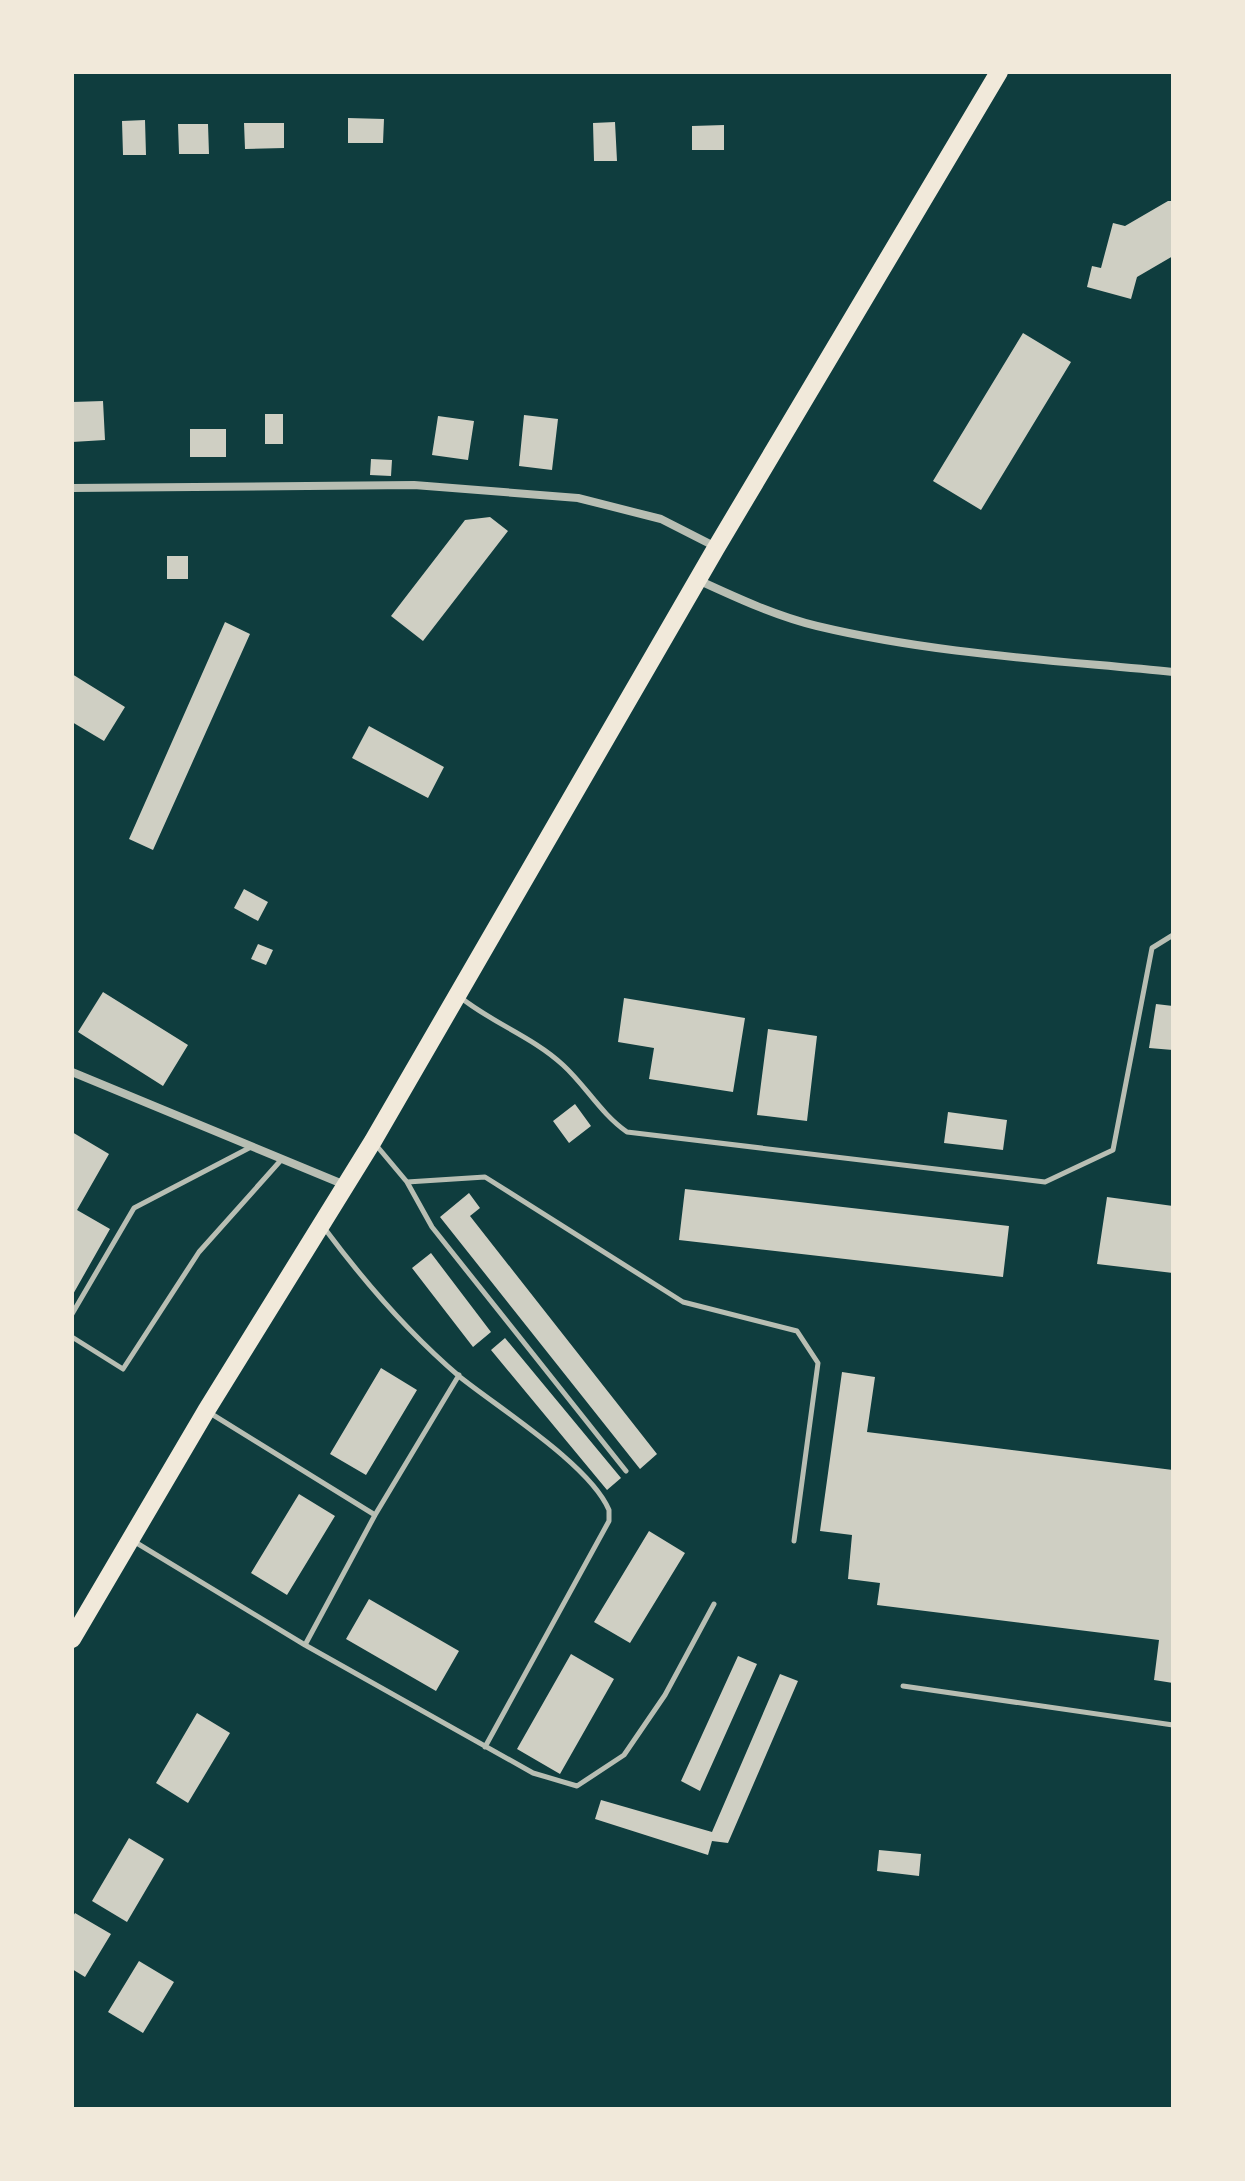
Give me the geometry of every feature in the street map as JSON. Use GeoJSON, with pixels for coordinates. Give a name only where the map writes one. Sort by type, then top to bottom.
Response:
{"type":"FeatureCollection","features":[{"type":"Feature","properties":{"kind":"highway"},"geometry":{"type":"LineString","coordinates":[[72,1639],[206,1411],[373,1141],[697,580],[999,72]]}},
{"type":"Feature","properties":{"kind":"street"},"geometry":{"type":"LineString","coordinates":[[72,488],[414,485],[578,498],[661,519],[716,548]]}},
{"type":"Feature","properties":{"kind":"street"},"geometry":{"type":"LineString","coordinates":[[697,580],[752,605],[830,629],[935,649],[1173,672]]}},
{"type":"Feature","properties":{"kind":"street"},"geometry":{"type":"LineString","coordinates":[[72,1072],[346,1185]]}},
{"type":"Feature","properties":{"kind":"lane"},"geometry":{"type":"LineString","coordinates":[[457,995],[482,1015],[563,1065],[627,1132],[1045,1182],[1113,1150],[1152,948],[1173,935]]}},
{"type":"Feature","properties":{"kind":"lane"},"geometry":{"type":"LineString","coordinates":[[373,1141],[407,1182],[432,1227],[626,1471]]}},
{"type":"Feature","properties":{"kind":"lane"},"geometry":{"type":"LineString","coordinates":[[72,1314],[134,1208],[253,1146]]}},
{"type":"Feature","properties":{"kind":"lane"},"geometry":{"type":"LineString","coordinates":[[72,1337],[123,1369],[199,1252],[282,1159]]}},
{"type":"Feature","properties":{"kind":"lane"},"geometry":{"type":"LineString","coordinates":[[407,1182],[485,1177],[683,1302],[797,1331],[818,1363],[794,1541]]}},
{"type":"Feature","properties":{"kind":"lane"},"geometry":{"type":"LineString","coordinates":[[322,1225],[355,1270],[459,1375],[556,1449],[609,1510],[609,1521],[485,1747]]}},
{"type":"Feature","properties":{"kind":"lane"},"geometry":{"type":"LineString","coordinates":[[305,1645],[375,1515],[459,1375]]}},
{"type":"Feature","properties":{"kind":"lane"},"geometry":{"type":"LineString","coordinates":[[206,1411],[375,1515]]}},
{"type":"Feature","properties":{"kind":"lane"},"geometry":{"type":"LineString","coordinates":[[131,1540],[305,1645],[485,1747],[533,1773],[577,1786],[601,1774],[624,1755],[641,1732],[714,1604]]}},
{"type":"Feature","properties":{"kind":"lane"},"geometry":{"type":"LineString","coordinates":[[903,1686],[1173,1725]]}},
{"type":"Feature","properties":{"kind":"building"},"geometry":{"type":"Polygon","coordinates":[[[348,118],[384,119],[383,143],[348,143],[348,118]]]}},
{"type":"Feature","properties":{"kind":"building"},"geometry":{"type":"Polygon","coordinates":[[[145,120],[146,155],[123,155],[122,121],[145,120]]]}},
{"type":"Feature","properties":{"kind":"building"},"geometry":{"type":"Polygon","coordinates":[[[615,122],[617,161],[594,161],[593,123],[615,122]]]}},
{"type":"Feature","properties":{"kind":"building"},"geometry":{"type":"Polygon","coordinates":[[[244,123],[284,123],[284,148],[245,149],[244,123]]]}},
{"type":"Feature","properties":{"kind":"building"},"geometry":{"type":"Polygon","coordinates":[[[178,124],[208,124],[209,154],[179,154],[178,124]]]}},
{"type":"Feature","properties":{"kind":"building"},"geometry":{"type":"Polygon","coordinates":[[[724,125],[724,150],[692,150],[692,126],[724,125]]]}},
{"type":"Feature","properties":{"kind":"building"},"geometry":{"type":"Polygon","coordinates":[[[1173,201],[1173,256],[1137,277],[1131,299],[1087,287],[1092,266],[1101,268],[1113,223],[1125,226],[1173,201]]]}},
{"type":"Feature","properties":{"kind":"building"},"geometry":{"type":"Polygon","coordinates":[[[1023,333],[1071,362],[981,510],[933,481],[1023,333]]]}},
{"type":"Feature","properties":{"kind":"building"},"geometry":{"type":"Polygon","coordinates":[[[103,401],[105,440],[72,442],[72,402],[103,401]]]}},
{"type":"Feature","properties":{"kind":"building"},"geometry":{"type":"Polygon","coordinates":[[[265,414],[283,414],[283,444],[265,444],[265,414]]]}},
{"type":"Feature","properties":{"kind":"building"},"geometry":{"type":"Polygon","coordinates":[[[524,415],[558,419],[552,470],[519,466],[524,415]]]}},
{"type":"Feature","properties":{"kind":"building"},"geometry":{"type":"Polygon","coordinates":[[[438,416],[474,421],[468,460],[432,455],[438,416]]]}},
{"type":"Feature","properties":{"kind":"building"},"geometry":{"type":"Polygon","coordinates":[[[190,429],[226,429],[226,457],[190,457],[190,429]]]}},
{"type":"Feature","properties":{"kind":"building"},"geometry":{"type":"Polygon","coordinates":[[[371,459],[392,460],[391,476],[370,475],[371,459]]]}},
{"type":"Feature","properties":{"kind":"building"},"geometry":{"type":"Polygon","coordinates":[[[490,517],[508,531],[423,641],[391,616],[465,520],[490,517]]]}},
{"type":"Feature","properties":{"kind":"building"},"geometry":{"type":"Polygon","coordinates":[[[167,556],[188,556],[188,579],[167,579],[167,556]]]}},
{"type":"Feature","properties":{"kind":"building"},"geometry":{"type":"Polygon","coordinates":[[[225,622],[250,634],[153,850],[129,839],[225,622]]]}},
{"type":"Feature","properties":{"kind":"building"},"geometry":{"type":"Polygon","coordinates":[[[72,674],[125,707],[104,741],[72,722],[72,674]]]}},
{"type":"Feature","properties":{"kind":"building"},"geometry":{"type":"Polygon","coordinates":[[[369,726],[444,767],[428,798],[352,758],[369,726]]]}},
{"type":"Feature","properties":{"kind":"building"},"geometry":{"type":"Polygon","coordinates":[[[244,889],[268,902],[258,921],[234,908],[244,889]]]}},
{"type":"Feature","properties":{"kind":"building"},"geometry":{"type":"Polygon","coordinates":[[[258,944],[273,950],[266,965],[251,959],[258,944]]]}},
{"type":"Feature","properties":{"kind":"building"},"geometry":{"type":"Polygon","coordinates":[[[103,992],[188,1045],[163,1086],[78,1032],[103,992]]]}},
{"type":"Feature","properties":{"kind":"building"},"geometry":{"type":"Polygon","coordinates":[[[624,998],[745,1018],[733,1092],[649,1079],[654,1048],[618,1042],[624,998]]]}},
{"type":"Feature","properties":{"kind":"building"},"geometry":{"type":"Polygon","coordinates":[[[1156,1004],[1173,1006],[1173,1050],[1149,1048],[1156,1004]]]}},
{"type":"Feature","properties":{"kind":"building"},"geometry":{"type":"Polygon","coordinates":[[[768,1029],[817,1036],[807,1121],[757,1115],[768,1029]]]}},
{"type":"Feature","properties":{"kind":"building"},"geometry":{"type":"Polygon","coordinates":[[[575,1104],[591,1126],[569,1143],[553,1121],[575,1104]]]}},
{"type":"Feature","properties":{"kind":"building"},"geometry":{"type":"Polygon","coordinates":[[[948,1112],[1007,1120],[1003,1150],[944,1143],[948,1112]]]}},
{"type":"Feature","properties":{"kind":"building"},"geometry":{"type":"Polygon","coordinates":[[[72,1132],[109,1154],[77,1210],[110,1229],[72,1296],[72,1132]]]}},
{"type":"Feature","properties":{"kind":"building"},"geometry":{"type":"Polygon","coordinates":[[[685,1189],[1009,1226],[1003,1277],[679,1240],[685,1189]]]}},
{"type":"Feature","properties":{"kind":"building"},"geometry":{"type":"Polygon","coordinates":[[[469,1193],[480,1208],[470,1216],[657,1454],[640,1469],[440,1217],[469,1193]]]}},
{"type":"Feature","properties":{"kind":"building"},"geometry":{"type":"Polygon","coordinates":[[[1107,1197],[1173,1206],[1173,1273],[1097,1264],[1107,1197]]]}},
{"type":"Feature","properties":{"kind":"building"},"geometry":{"type":"Polygon","coordinates":[[[431,1253],[491,1332],[473,1347],[412,1268],[431,1253]]]}},
{"type":"Feature","properties":{"kind":"building"},"geometry":{"type":"Polygon","coordinates":[[[505,1338],[621,1478],[607,1490],[491,1350],[505,1338]]]}},
{"type":"Feature","properties":{"kind":"building"},"geometry":{"type":"Polygon","coordinates":[[[381,1368],[417,1390],[366,1475],[330,1454],[381,1368]]]}},
{"type":"Feature","properties":{"kind":"building"},"geometry":{"type":"Polygon","coordinates":[[[842,1372],[875,1377],[867,1432],[1173,1470],[1173,1683],[1154,1680],[1159,1640],[877,1605],[880,1583],[848,1579],[852,1535],[820,1531],[842,1372]]]}},
{"type":"Feature","properties":{"kind":"building"},"geometry":{"type":"Polygon","coordinates":[[[299,1494],[335,1516],[287,1595],[251,1573],[299,1494]]]}},
{"type":"Feature","properties":{"kind":"building"},"geometry":{"type":"Polygon","coordinates":[[[649,1531],[685,1553],[630,1643],[594,1622],[649,1531]]]}},
{"type":"Feature","properties":{"kind":"building"},"geometry":{"type":"Polygon","coordinates":[[[369,1599],[459,1651],[436,1691],[346,1639],[369,1599]]]}},
{"type":"Feature","properties":{"kind":"building"},"geometry":{"type":"Polygon","coordinates":[[[571,1654],[614,1679],[560,1774],[517,1749],[571,1654]]]}},
{"type":"Feature","properties":{"kind":"building"},"geometry":{"type":"Polygon","coordinates":[[[738,1656],[757,1664],[700,1791],[681,1781],[738,1656]]]}},
{"type":"Feature","properties":{"kind":"building"},"geometry":{"type":"Polygon","coordinates":[[[780,1674],[798,1681],[728,1843],[712,1841],[708,1855],[595,1819],[601,1800],[712,1832],[780,1674]]]}},
{"type":"Feature","properties":{"kind":"building"},"geometry":{"type":"Polygon","coordinates":[[[197,1713],[230,1733],[188,1803],[156,1783],[197,1713]]]}},
{"type":"Feature","properties":{"kind":"building"},"geometry":{"type":"Polygon","coordinates":[[[129,1838],[164,1859],[127,1922],[92,1901],[129,1838]]]}},
{"type":"Feature","properties":{"kind":"building"},"geometry":{"type":"Polygon","coordinates":[[[879,1850],[921,1854],[919,1876],[877,1871],[879,1850]]]}},
{"type":"Feature","properties":{"kind":"building"},"geometry":{"type":"Polygon","coordinates":[[[75,1913],[111,1934],[85,1977],[72,1969],[72,1918],[75,1913]]]}},
{"type":"Feature","properties":{"kind":"building"},"geometry":{"type":"Polygon","coordinates":[[[139,1961],[174,1982],[143,2033],[108,2012],[139,1961]]]}}]}
